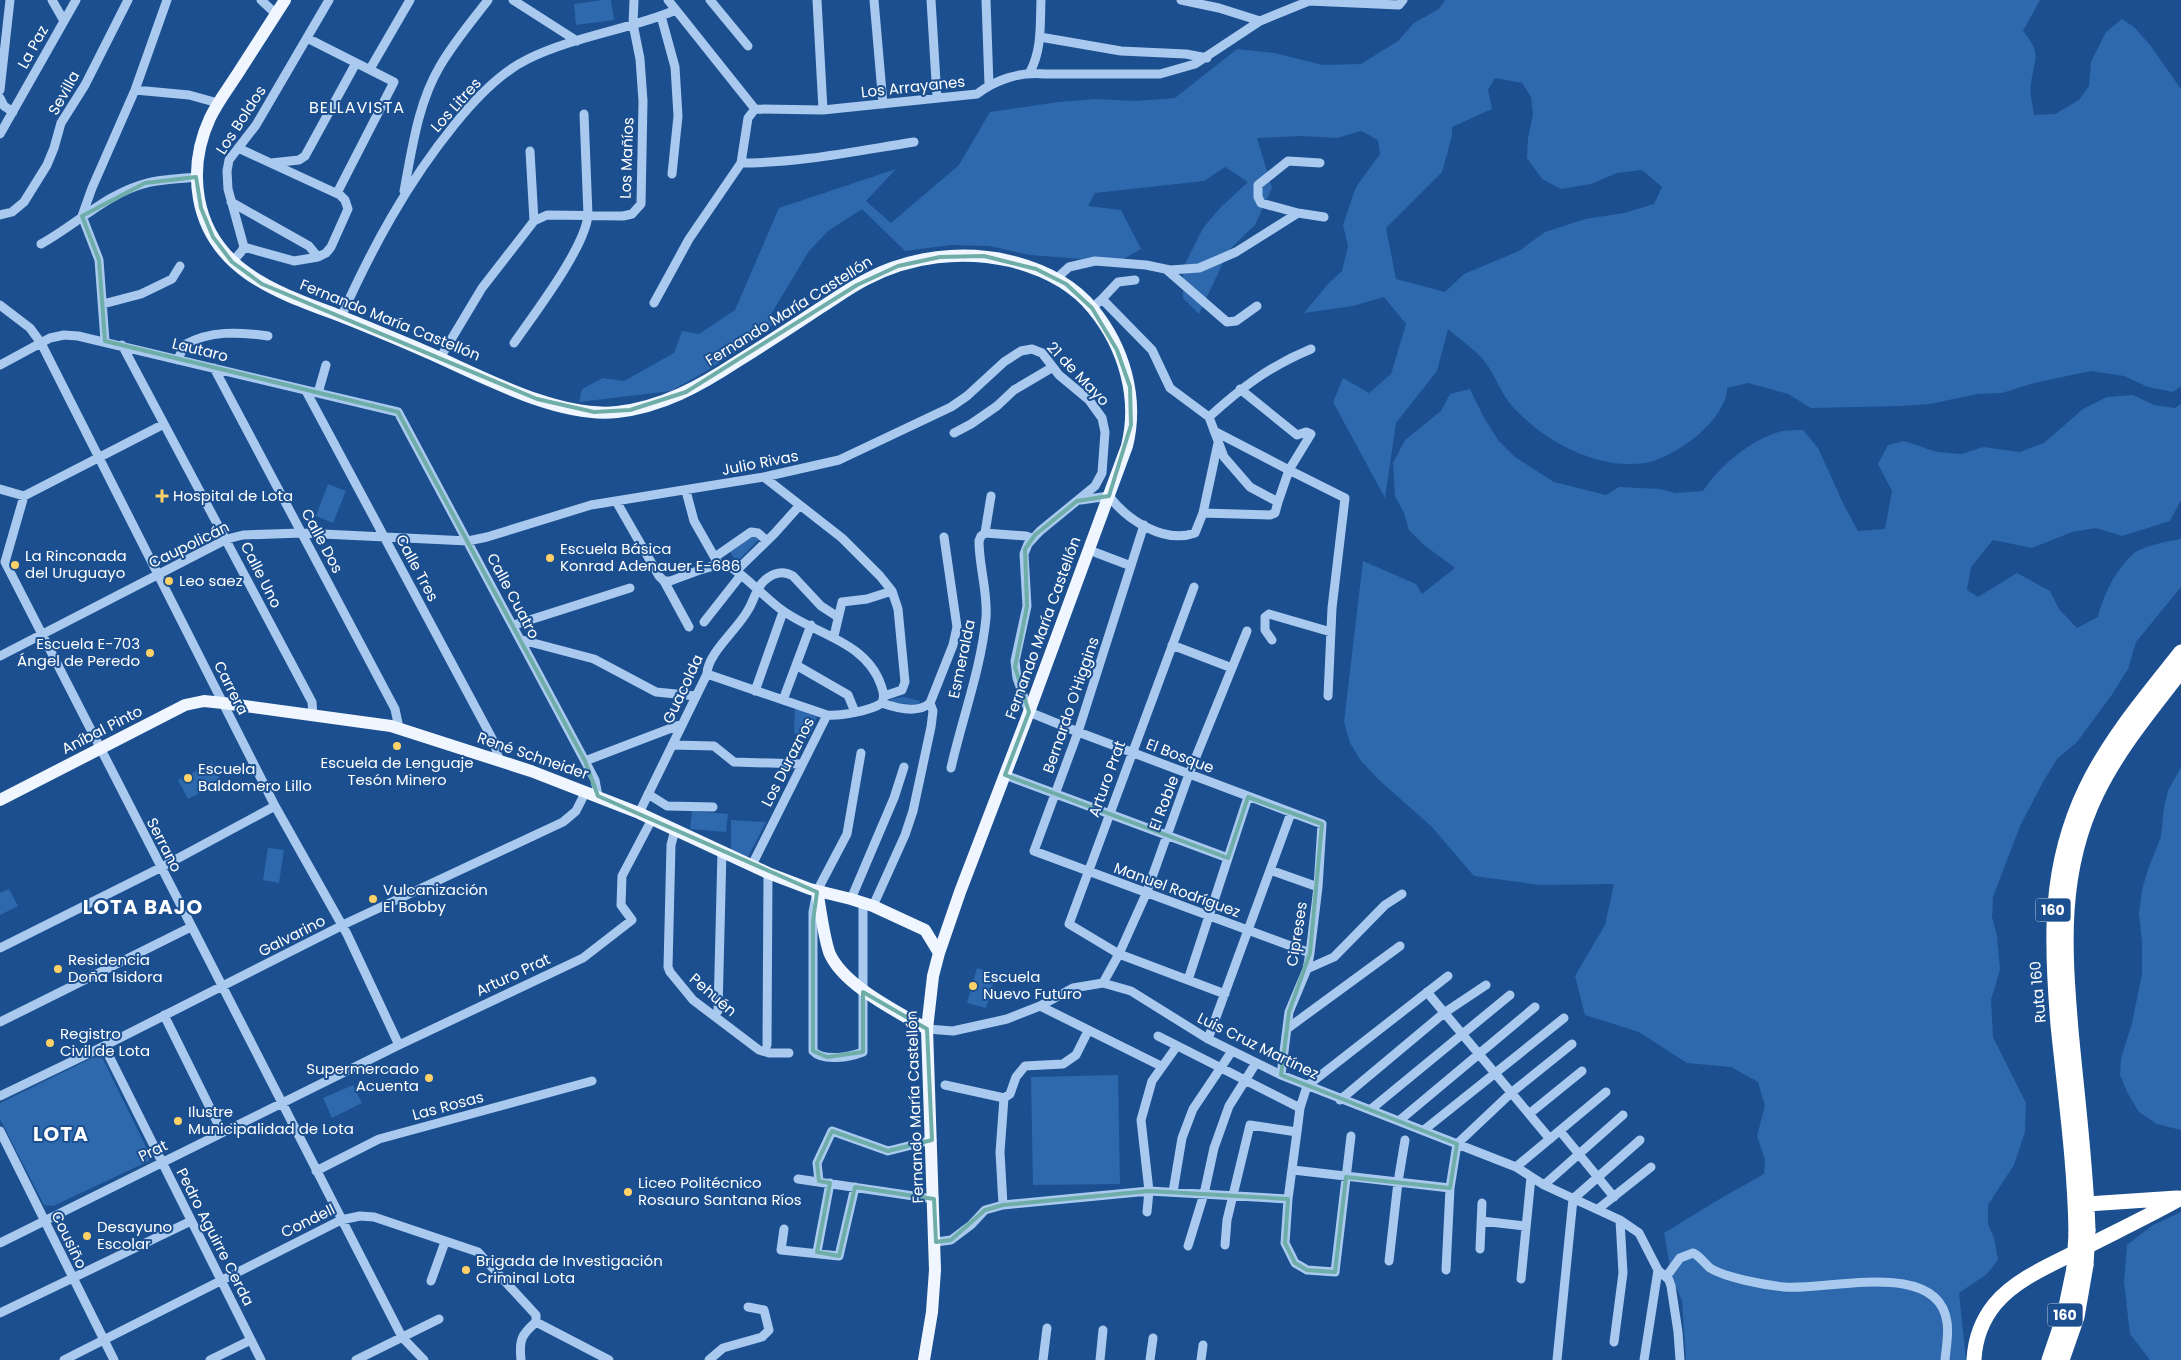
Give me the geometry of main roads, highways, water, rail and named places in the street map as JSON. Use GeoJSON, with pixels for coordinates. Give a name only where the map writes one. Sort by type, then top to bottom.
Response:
{"type":"FeatureCollection","features":[{"type":"Feature","properties":{"kind":"highway","name":"Ruta 160"},"geometry":{"type":"LineString","coordinates":[[2082,1231],[2053,968],[2052,919],[2057,877],[2071,823],[2091,777],[2120,732],[2181,652]]}},
{"type":"Feature","properties":{"kind":"highway","name":"Ruta 160"},"geometry":{"type":"LineString","coordinates":[[2062,1360],[2077,1317],[2082,1231],[2087,1204],[2065,956],[2066,909],[2071,870],[2084,824],[2108,771],[2181,671]]}},
{"type":"Feature","properties":{"kind":"highway"},"geometry":{"type":"LineString","coordinates":[[2087,1204],[2181,1198]]}},
{"type":"Feature","properties":{"kind":"highway"},"geometry":{"type":"LineString","coordinates":[[1974,1360],[1976,1342],[1983,1323],[1995,1304],[2012,1288],[2044,1268],[2181,1198]]}},
{"type":"Feature","properties":{"kind":"highway","name":"Ruta 160"},"geometry":{"type":"LineString","coordinates":[[2049,1360],[2080,1267]]}},
{"type":"Feature","properties":{"kind":"main road","name":"Fernando María Castellón"},"geometry":{"type":"LineString","coordinates":[[285,0],[218,103],[201,143],[196,177],[201,208],[208,228],[232,262],[262,284],[523,394],[573,410],[612,412],[652,405],[686,392],[718,374],[857,285],[898,266],[940,257],[984,256],[1024,264],[1057,278],[1074,290],[1092,308],[1117,350],[1126,374],[1132,399],[1130,437],[950,921],[939,953],[931,988],[928,1029],[936,1242],[934,1297],[924,1360]]}},
{"type":"Feature","properties":{"kind":"main road","name":"Aníbal Pinto"},"geometry":{"type":"LineString","coordinates":[[0,800],[191,703],[204,701],[223,702]]}},
{"type":"Feature","properties":{"kind":"main road","name":"René Schneider"},"geometry":{"type":"LineString","coordinates":[[223,702],[399,728],[499,760],[592,793],[768,873],[818,891],[862,903],[925,930]]}},
{"type":"Feature","properties":{"kind":"main road"},"geometry":{"type":"LineString","coordinates":[[818,891],[832,957],[863,990],[928,1029]]}},
{"type":"Feature","properties":{"kind":"main road"},"geometry":{"type":"LineString","coordinates":[[939,953],[925,930],[950,921]]}},
{"type":"Feature","properties":{"kind":"place","name":"Hospital de Lota"},"geometry":{"type":"Point","coordinates":[162,496]}},
{"type":"Feature","properties":{"kind":"place","name":"Escuela Básica Konrad Adenauer E-686"},"geometry":{"type":"Point","coordinates":[550,558]}},
{"type":"Feature","properties":{"kind":"place","name":"La Rinconada del Uruguayo"},"geometry":{"type":"Point","coordinates":[15,565]}},
{"type":"Feature","properties":{"kind":"place","name":"Leo saez"},"geometry":{"type":"Point","coordinates":[169,581]}},
{"type":"Feature","properties":{"kind":"place","name":"Escuela E-703 Ángel de Peredo"},"geometry":{"type":"Point","coordinates":[150,653]}},
{"type":"Feature","properties":{"kind":"place","name":"Escuela de Lenguaje Tesón Minero"},"geometry":{"type":"Point","coordinates":[397,746]}},
{"type":"Feature","properties":{"kind":"place","name":"Escuela Baldomero Lillo"},"geometry":{"type":"Point","coordinates":[188,778]}},
{"type":"Feature","properties":{"kind":"place","name":"Vulcanización El Bobby"},"geometry":{"type":"Point","coordinates":[373,899]}},
{"type":"Feature","properties":{"kind":"place","name":"Residencia Doña Isidora"},"geometry":{"type":"Point","coordinates":[58,969]}},
{"type":"Feature","properties":{"kind":"place","name":"Escuela Nuevo Futuro"},"geometry":{"type":"Point","coordinates":[973,986]}},
{"type":"Feature","properties":{"kind":"place","name":"Registro Civil de Lota"},"geometry":{"type":"Point","coordinates":[50,1043]}},
{"type":"Feature","properties":{"kind":"place","name":"Supermercado Acuenta"},"geometry":{"type":"Point","coordinates":[429,1078]}},
{"type":"Feature","properties":{"kind":"place","name":"Ilustre Municipalidad de Lota"},"geometry":{"type":"Point","coordinates":[178,1121]}},
{"type":"Feature","properties":{"kind":"place","name":"Liceo Politécnico Rosauro Santana Ríos"},"geometry":{"type":"Point","coordinates":[628,1192]}},
{"type":"Feature","properties":{"kind":"place","name":"Desayuno Escolar"},"geometry":{"type":"Point","coordinates":[87,1236]}},
{"type":"Feature","properties":{"kind":"place","name":"Brigada de Investigación Criminal Lota"},"geometry":{"type":"Point","coordinates":[466,1270]}},
{"type":"Feature","properties":{"kind":"district","name":"BELLAVISTA"},"geometry":{"type":"Point","coordinates":[357,107]}},
{"type":"Feature","properties":{"kind":"district","name":"LOTA BAJO"},"geometry":{"type":"Point","coordinates":[143,907]}},
{"type":"Feature","properties":{"kind":"district","name":"LOTA"},"geometry":{"type":"Point","coordinates":[61,1134]}}]}
